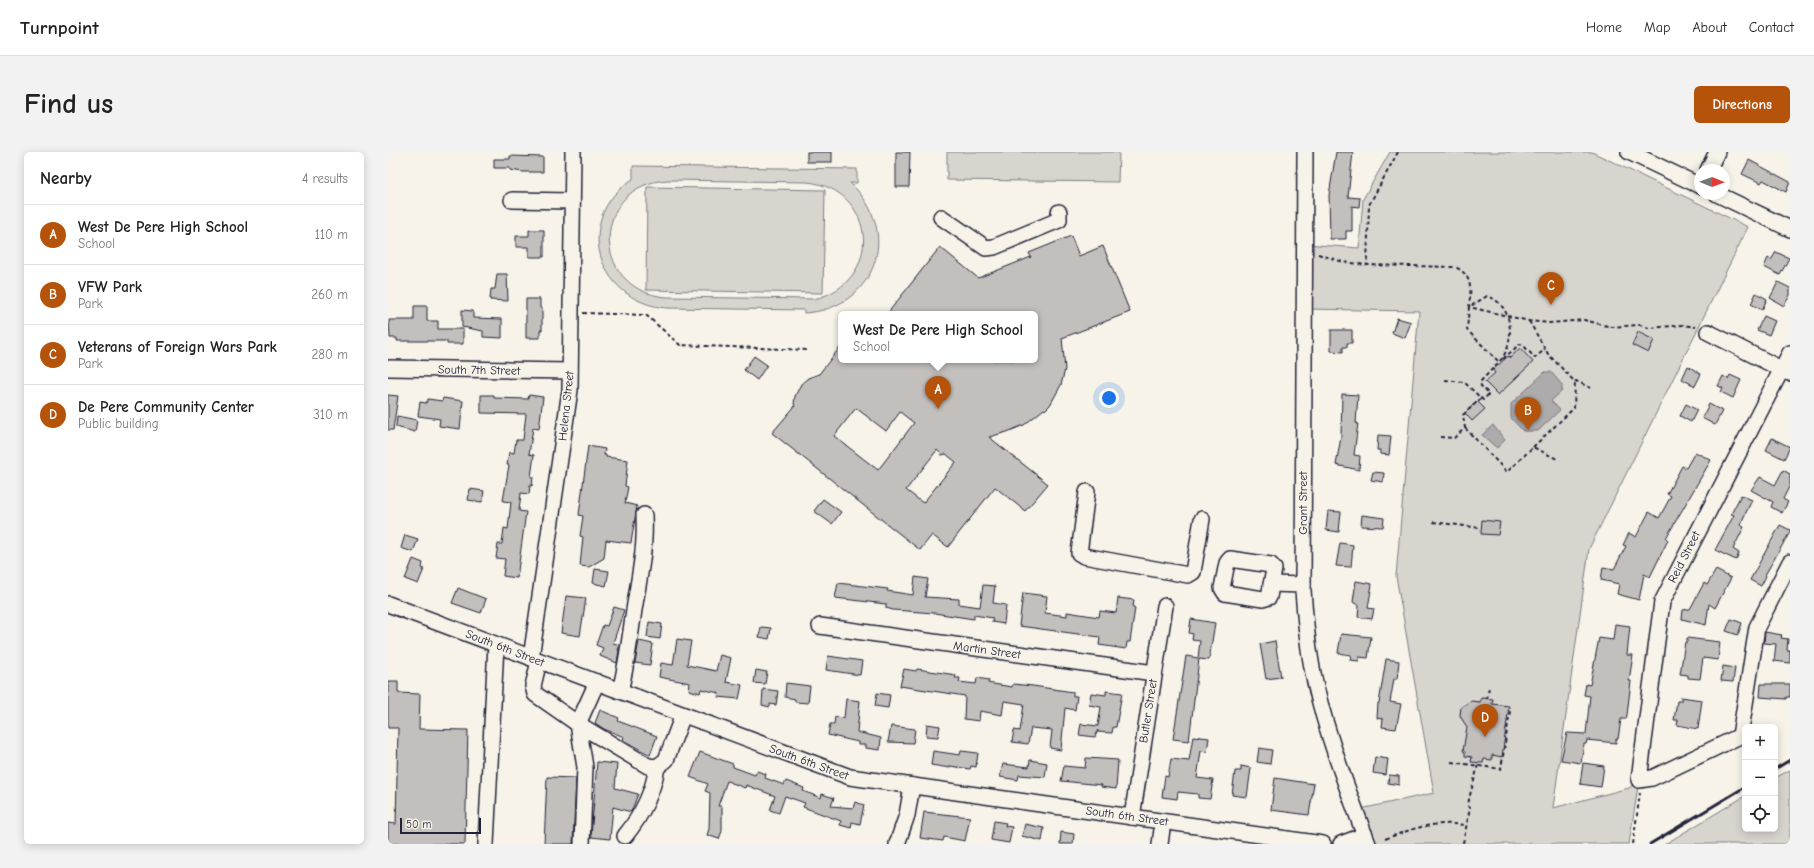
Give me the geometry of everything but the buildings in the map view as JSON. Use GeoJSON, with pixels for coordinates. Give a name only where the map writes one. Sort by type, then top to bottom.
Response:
{"type":"FeatureCollection","features":[{"type":"Feature","properties":{"kind":"street","name":"Helena Street"},"geometry":{"type":"LineString","coordinates":[[573,152],[570,390],[535,660],[533,686],[535,694],[578,724]]}},
{"type":"Feature","properties":{"kind":"street","name":"Grant Street"},"geometry":{"type":"LineString","coordinates":[[1305,152],[1303,585],[1307,639],[1323,716],[1367,839]]}},
{"type":"Feature","properties":{"kind":"street"},"geometry":{"type":"LineString","coordinates":[[1629,152],[1694,183]]}},
{"type":"Feature","properties":{"kind":"street"},"geometry":{"type":"LineString","coordinates":[[1711,164],[1717,152]]}},
{"type":"Feature","properties":{"kind":"street"},"geometry":{"type":"LineString","coordinates":[[512,200],[572,201]]}},
{"type":"Feature","properties":{"kind":"street"},"geometry":{"type":"LineString","coordinates":[[1730,200],[1790,229]]}},
{"type":"Feature","properties":{"kind":"street"},"geometry":{"type":"LineString","coordinates":[[942,217],[986,248],[994,247],[1059,220],[1059,212]]}},
{"type":"Feature","properties":{"kind":"street"},"geometry":{"type":"LineString","coordinates":[[1708,332],[1786,371]]}},
{"type":"Feature","properties":{"kind":"street","name":"Reid Street"},"geometry":{"type":"LineString","coordinates":[[1638,780],[1662,602],[1786,371],[1790,353]]}},
{"type":"Feature","properties":{"kind":"street","name":"South 7th Street"},"geometry":{"type":"LineString","coordinates":[[388,368],[570,371]]}},
{"type":"Feature","properties":{"kind":"street"},"geometry":{"type":"LineString","coordinates":[[1087,492],[1079,552],[1084,556],[1188,575],[1193,572],[1202,519]]}},
{"type":"Feature","properties":{"kind":"street"},"geometry":{"type":"LineString","coordinates":[[620,691],[626,670],[643,560],[645,530],[644,515]]}},
{"type":"Feature","properties":{"kind":"street"},"geometry":{"type":"LineString","coordinates":[[1638,780],[1652,778],[1740,736],[1757,627],[1790,562]]}},
{"type":"Feature","properties":{"kind":"street"},"geometry":{"type":"LineString","coordinates":[[1271,584],[1303,585]]}},
{"type":"Feature","properties":{"kind":"street","name":"South 6th Street"},"geometry":{"type":"LineString","coordinates":[[388,604],[850,777],[1323,844]]}},
{"type":"Feature","properties":{"kind":"street","name":"Butler Street"},"geometry":{"type":"LineString","coordinates":[[1132,817],[1165,606]]}},
{"type":"Feature","properties":{"kind":"street","name":"Martin Street"},"geometry":{"type":"LineString","coordinates":[[820,626],[1154,673]]}},
{"type":"Feature","properties":{"kind":"street"},"geometry":{"type":"LineString","coordinates":[[486,844],[496,645]]}},
{"type":"Feature","properties":{"kind":"street"},"geometry":{"type":"LineString","coordinates":[[582,844],[585,767],[578,724],[597,682]]}},
{"type":"Feature","properties":{"kind":"street"},"geometry":{"type":"LineString","coordinates":[[625,836],[641,814],[651,791],[657,767],[666,760],[684,715]]}},
{"type":"Feature","properties":{"kind":"street"},"geometry":{"type":"LineString","coordinates":[[578,724],[648,766],[657,767]]}},
{"type":"Feature","properties":{"kind":"street"},"geometry":{"type":"LineString","coordinates":[[897,844],[907,815],[912,786]]}},
{"type":"Feature","properties":{"kind":"street"},"geometry":{"type":"LineString","coordinates":[[1160,844],[1164,822]]}},
{"type":"Feature","properties":{"kind":"street"},"geometry":{"type":"LineString","coordinates":[[1341,844],[1367,839]]}},
{"type":"Feature","properties":{"kind":"path"},"geometry":{"type":"LineString","coordinates":[[1367,265],[1369,205],[1398,152]]}},
{"type":"Feature","properties":{"kind":"path"},"geometry":{"type":"LineString","coordinates":[[1318,254],[1343,262],[1367,265],[1455,267],[1461,270],[1470,281],[1471,288],[1467,330],[1499,362]]}},
{"type":"Feature","properties":{"kind":"path"},"geometry":{"type":"LineString","coordinates":[[1469,307],[1487,296],[1496,299],[1508,317],[1510,324],[1509,339],[1502,359]]}},
{"type":"Feature","properties":{"kind":"path"},"geometry":{"type":"LineString","coordinates":[[1469,307],[1529,321],[1550,323],[1584,320],[1611,326],[1640,326],[1649,328],[1693,326],[1708,332]]}},
{"type":"Feature","properties":{"kind":"path"},"geometry":{"type":"LineString","coordinates":[[571,313],[646,315],[680,345],[809,350]]}},
{"type":"Feature","properties":{"kind":"path"},"geometry":{"type":"LineString","coordinates":[[1529,321],[1545,349],[1575,382],[1576,381],[1591,388]]}},
{"type":"Feature","properties":{"kind":"path"},"geometry":{"type":"LineString","coordinates":[[1545,349],[1535,358],[1523,345],[1520,344],[1502,359],[1480,382],[1480,386],[1489,394],[1483,400],[1481,398],[1463,414],[1465,428],[1506,472],[1574,408],[1575,382]]}},
{"type":"Feature","properties":{"kind":"path"},"geometry":{"type":"LineString","coordinates":[[1445,380],[1464,382],[1481,398]]}},
{"type":"Feature","properties":{"kind":"path"},"geometry":{"type":"LineString","coordinates":[[1440,437],[1454,438],[1465,428]]}},
{"type":"Feature","properties":{"kind":"path"},"geometry":{"type":"LineString","coordinates":[[1533,447],[1557,459]]}},
{"type":"Feature","properties":{"kind":"path"},"geometry":{"type":"LineString","coordinates":[[1433,522],[1481,528]]}},
{"type":"Feature","properties":{"kind":"path"},"geometry":{"type":"LineString","coordinates":[[1487,699],[1489,686]]}},
{"type":"Feature","properties":{"kind":"path"},"geometry":{"type":"LineString","coordinates":[[1451,762],[1478,764],[1501,769],[1510,711]]}},
{"type":"Feature","properties":{"kind":"path"},"geometry":{"type":"LineString","coordinates":[[1463,843],[1465,825],[1468,823],[1470,808],[1468,806],[1470,789],[1476,776],[1478,764]]}},
{"type":"Feature","properties":{"kind":"path"},"geometry":{"type":"LineString","coordinates":[[1633,844],[1640,791],[1638,780]]}},
{"type":"Feature","properties":{"kind":"path"},"geometry":{"type":"LineString","coordinates":[[1385,839],[1431,824],[1451,823],[1465,825]]}},
{"type":"Feature","properties":{"kind":"shaded area"},"geometry":{"type":"Polygon","coordinates":[[[947,152],[1119,152],[1118,182],[947,180],[947,152]]]}},
{"type":"Feature","properties":{"kind":"shaded area"},"geometry":{"type":"Polygon","coordinates":[[[1390,152],[1592,152],[1748,227],[1589,549],[1553,808],[1629,788],[1639,780],[1629,844],[1368,844],[1356,810],[1434,793],[1396,576],[1419,311],[1304,309],[1305,244],[1359,248],[1363,199],[1390,152]]]}},
{"type":"Feature","properties":{"kind":"shaded area"},"geometry":{"type":"Polygon","coordinates":[[[633,166],[857,169],[857,183],[850,183],[866,202],[875,223],[878,244],[874,264],[864,283],[849,298],[829,308],[804,313],[804,310],[666,308],[642,302],[623,290],[609,274],[600,255],[598,235],[603,214],[614,195],[633,179],[633,166]],[[668,180],[643,186],[624,199],[613,217],[609,237],[612,258],[623,276],[641,290],[666,297],[814,299],[837,290],[852,275],[861,257],[863,237],[859,218],[848,201],[831,188],[807,182],[668,180]]]}},
{"type":"Feature","properties":{"kind":"shaded area"},"geometry":{"type":"Polygon","coordinates":[[[647,187],[825,190],[823,293],[646,290],[647,187]]]}},
{"type":"Feature","properties":{"kind":"shaded area"},"geometry":{"type":"Polygon","coordinates":[[[1545,372],[1551,372],[1562,385],[1562,391],[1551,401],[1560,410],[1538,431],[1523,431],[1511,418],[1511,404],[1545,372]]]}},
{"type":"Feature","properties":{"kind":"shaded area"},"geometry":{"type":"Polygon","coordinates":[[[1493,425],[1505,440],[1497,448],[1482,435],[1493,425]]]}},
{"type":"Feature","properties":{"kind":"shaded area"},"geometry":{"type":"Polygon","coordinates":[[[1790,770],[1790,844],[1665,844],[1742,798],[1742,832],[1778,832],[1778,776],[1790,770]]]}},
{"type":"Feature","properties":{"kind":"railway"},"geometry":{"type":"LineString","coordinates":[[1778,767],[1790,760]]}},
{"type":"Feature","properties":{"kind":"railway"},"geometry":{"type":"LineString","coordinates":[[1650,844],[1742,789]]}},
{"type":"Feature","properties":{"kind":"place","name":"Veterans of Foreign Wars Park"},"geometry":{"type":"Point","coordinates":[1551,305]}},
{"type":"Feature","properties":{"kind":"place","name":"West De Pere High School"},"geometry":{"type":"Point","coordinates":[938,409]}},
{"type":"Feature","properties":{"kind":"place","name":"VFW Park"},"geometry":{"type":"Point","coordinates":[1528,430]}},
{"type":"Feature","properties":{"kind":"place","name":"De Pere Community Center"},"geometry":{"type":"Point","coordinates":[1485,737]}}]}
